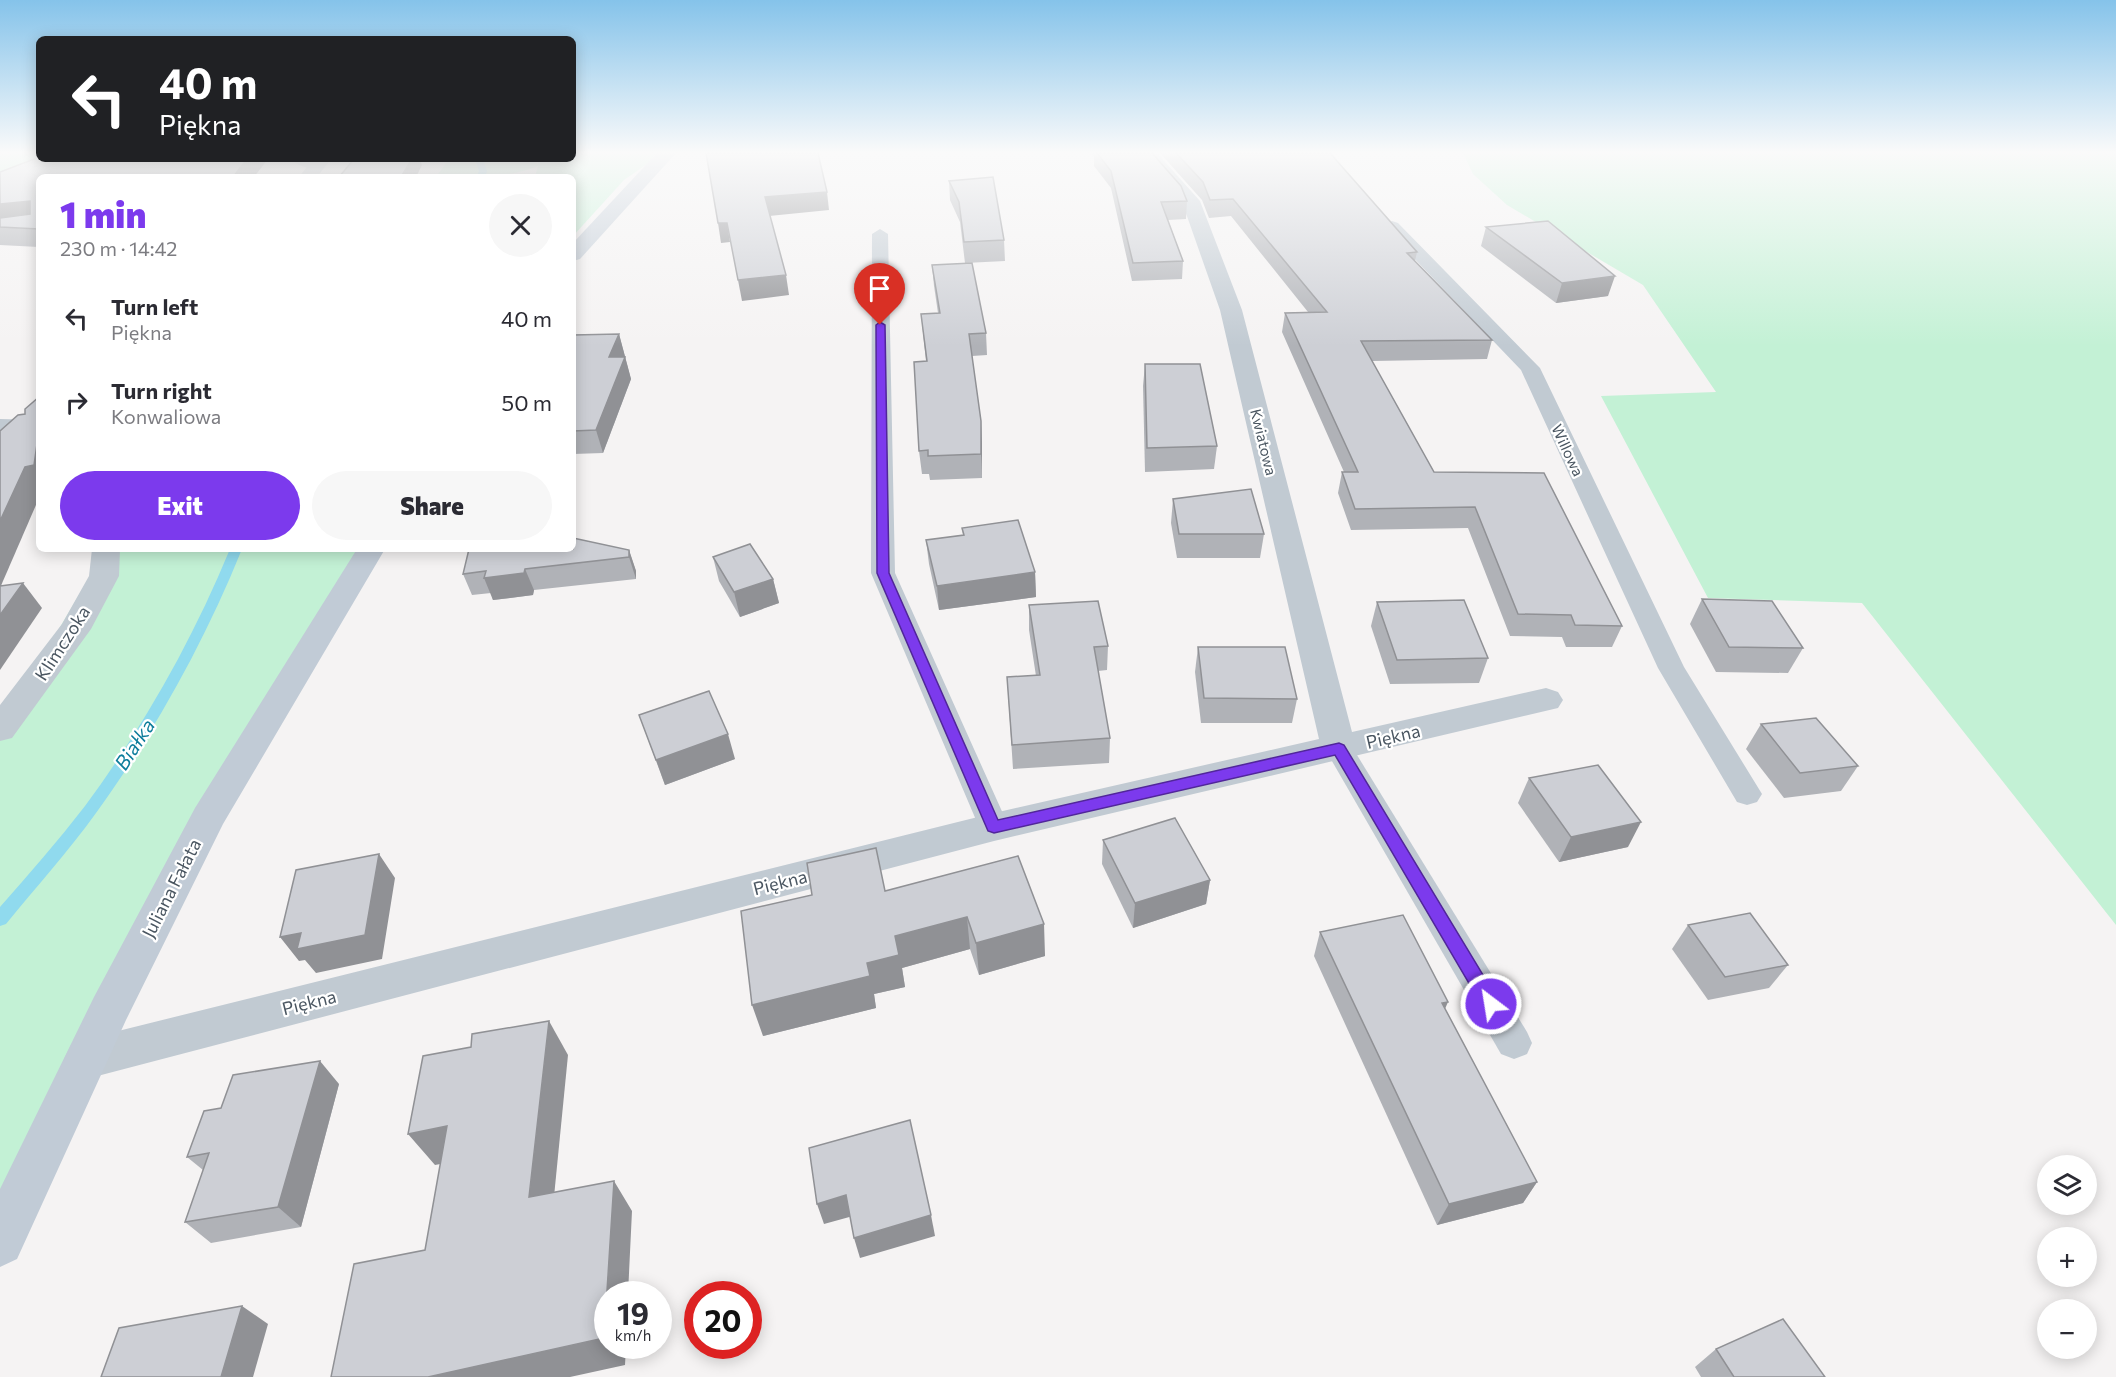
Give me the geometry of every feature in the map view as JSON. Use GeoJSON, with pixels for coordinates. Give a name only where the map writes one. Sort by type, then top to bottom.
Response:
{"type":"FeatureCollection","features":[{"type":"Feature","properties":{"kind":"street"},"geometry":{"type":"LineString","coordinates":[[576,252],[608,217]]}},
{"type":"Feature","properties":{"kind":"street","name":"Kwiatowa"},"geometry":{"type":"LineString","coordinates":[[1197,217],[1231,310],[1339,749]]}},
{"type":"Feature","properties":{"kind":"street"},"geometry":{"type":"LineString","coordinates":[[0,427],[36,428]]}},
{"type":"Feature","properties":{"kind":"street","name":"Klimczoka"},"geometry":{"type":"LineString","coordinates":[[0,728],[75,629],[104,576],[106,552]]}},
{"type":"Feature","properties":{"kind":"street","name":"Juliana Fałata"},"geometry":{"type":"LineString","coordinates":[[0,1242],[109,1010],[208,818],[368,552]]}},
{"type":"Feature","properties":{"kind":"street","name":"Piękna"},"geometry":{"type":"LineString","coordinates":[[86,1059],[994,827],[1546,700]]}},
{"type":"Feature","properties":{"kind":"lane","name":"Willowa"},"geometry":{"type":"LineString","coordinates":[[1384,217],[1530,369],[1671,668],[1748,794]]}},
{"type":"Feature","properties":{"kind":"lane"},"geometry":{"type":"LineString","coordinates":[[880,234],[883,573],[994,827]]}},
{"type":"Feature","properties":{"kind":"lane"},"geometry":{"type":"LineString","coordinates":[[1339,749],[1514,1043]]}},
{"type":"Feature","properties":{"kind":"green space"},"geometry":{"type":"Polygon","coordinates":[[[576,217],[590,217],[576,233],[576,217]]]}},
{"type":"Feature","properties":{"kind":"green space"},"geometry":{"type":"Polygon","coordinates":[[[1528,217],[2116,217],[2116,925],[1862,603],[1708,598],[1601,396],[1716,392],[1643,285],[1528,217]]]}},
{"type":"Feature","properties":{"kind":"green space"},"geometry":{"type":"Polygon","coordinates":[[[104,552],[369,552],[208,818],[0,1242],[0,729],[104,552]]]}},
{"type":"Feature","properties":{"kind":"building"},"geometry":{"type":"Polygon","coordinates":[[[36,217],[36,229],[0,227],[0,218],[36,217]]]}},
{"type":"Feature","properties":{"kind":"building"},"geometry":{"type":"Polygon","coordinates":[[[717,217],[770,217],[786,275],[738,280],[727,223],[718,223],[717,217]]]}},
{"type":"Feature","properties":{"kind":"building"},"geometry":{"type":"Polygon","coordinates":[[[961,217],[1000,217],[1004,240],[964,242],[961,217]]]}},
{"type":"Feature","properties":{"kind":"building"},"geometry":{"type":"Polygon","coordinates":[[[1122,217],[1167,217],[1183,261],[1133,263],[1122,217]]]}},
{"type":"Feature","properties":{"kind":"building"},"geometry":{"type":"Polygon","coordinates":[[[1248,217],[1386,217],[1417,252],[1407,253],[1492,340],[1361,341],[1434,472],[1544,473],[1622,626],[1575,625],[1571,615],[1518,614],[1475,507],[1355,509],[1342,472],[1358,472],[1285,313],[1327,312],[1248,217]]]}},
{"type":"Feature","properties":{"kind":"building"},"geometry":{"type":"Polygon","coordinates":[[[1548,221],[1615,276],[1562,283],[1486,227],[1548,221]]]}},
{"type":"Feature","properties":{"kind":"building"},"geometry":{"type":"Polygon","coordinates":[[[972,263],[986,333],[969,334],[981,421],[981,454],[928,456],[928,450],[919,451],[914,362],[927,361],[921,314],[940,313],[932,265],[972,263]]]}},
{"type":"Feature","properties":{"kind":"building"},"geometry":{"type":"Polygon","coordinates":[[[619,334],[609,357],[625,357],[596,430],[576,431],[576,335],[619,334]]]}},
{"type":"Feature","properties":{"kind":"building"},"geometry":{"type":"Polygon","coordinates":[[[1145,364],[1200,364],[1217,446],[1147,448],[1145,364]]]}},
{"type":"Feature","properties":{"kind":"building"},"geometry":{"type":"Polygon","coordinates":[[[36,400],[34,465],[25,467],[0,521],[0,431],[18,415],[25,414],[25,409],[36,400]]]}},
{"type":"Feature","properties":{"kind":"building"},"geometry":{"type":"Polygon","coordinates":[[[1251,489],[1264,534],[1179,534],[1173,499],[1251,489]]]}},
{"type":"Feature","properties":{"kind":"building"},"geometry":{"type":"Polygon","coordinates":[[[1018,520],[1035,572],[937,586],[926,540],[964,535],[962,528],[1018,520]]]}},
{"type":"Feature","properties":{"kind":"building"},"geometry":{"type":"Polygon","coordinates":[[[576,539],[629,550],[629,557],[525,569],[524,573],[484,578],[486,571],[463,574],[468,552],[576,552],[576,539]]]}},
{"type":"Feature","properties":{"kind":"building"},"geometry":{"type":"Polygon","coordinates":[[[750,544],[773,579],[734,592],[713,557],[750,544]]]}},
{"type":"Feature","properties":{"kind":"building"},"geometry":{"type":"Polygon","coordinates":[[[23,583],[0,615],[0,586],[23,583]]]}},
{"type":"Feature","properties":{"kind":"building"},"geometry":{"type":"Polygon","coordinates":[[[1702,599],[1772,601],[1803,648],[1729,647],[1702,599]]]}},
{"type":"Feature","properties":{"kind":"building"},"geometry":{"type":"Polygon","coordinates":[[[1464,600],[1488,658],[1397,660],[1377,602],[1464,600]]]}},
{"type":"Feature","properties":{"kind":"building"},"geometry":{"type":"Polygon","coordinates":[[[1098,601],[1108,646],[1094,647],[1110,738],[1012,745],[1007,677],[1040,675],[1029,605],[1098,601]]]}},
{"type":"Feature","properties":{"kind":"building"},"geometry":{"type":"Polygon","coordinates":[[[1198,647],[1285,647],[1297,699],[1204,698],[1198,647]]]}},
{"type":"Feature","properties":{"kind":"building"},"geometry":{"type":"Polygon","coordinates":[[[709,691],[728,734],[656,760],[639,715],[709,691]]]}},
{"type":"Feature","properties":{"kind":"building"},"geometry":{"type":"Polygon","coordinates":[[[1816,718],[1858,766],[1800,773],[1761,724],[1816,718]]]}},
{"type":"Feature","properties":{"kind":"building"},"geometry":{"type":"Polygon","coordinates":[[[1598,765],[1641,822],[1571,837],[1529,778],[1598,765]]]}},
{"type":"Feature","properties":{"kind":"building"},"geometry":{"type":"Polygon","coordinates":[[[1175,818],[1210,880],[1135,903],[1103,840],[1175,818]]]}},
{"type":"Feature","properties":{"kind":"building"},"geometry":{"type":"Polygon","coordinates":[[[876,848],[885,891],[1018,856],[1044,924],[976,943],[967,917],[895,936],[899,955],[867,963],[870,976],[752,1005],[741,911],[812,895],[807,863],[876,848]]]}},
{"type":"Feature","properties":{"kind":"building"},"geometry":{"type":"Polygon","coordinates":[[[379,854],[365,935],[297,949],[301,933],[280,937],[296,870],[379,854]]]}},
{"type":"Feature","properties":{"kind":"building"},"geometry":{"type":"Polygon","coordinates":[[[1750,913],[1788,965],[1725,977],[1688,925],[1750,913]]]}},
{"type":"Feature","properties":{"kind":"building"},"geometry":{"type":"Polygon","coordinates":[[[1403,915],[1448,1002],[1442,1003],[1537,1182],[1449,1204],[1320,932],[1403,915]]]}},
{"type":"Feature","properties":{"kind":"building"},"geometry":{"type":"Polygon","coordinates":[[[549,1021],[529,1197],[614,1181],[608,1281],[594,1281],[594,1340],[428,1377],[331,1377],[354,1264],[425,1250],[447,1126],[408,1134],[423,1056],[471,1047],[472,1034],[549,1021]]]}},
{"type":"Feature","properties":{"kind":"building"},"geometry":{"type":"Polygon","coordinates":[[[320,1061],[278,1207],[185,1222],[209,1153],[187,1157],[204,1111],[221,1108],[233,1075],[320,1061]]]}},
{"type":"Feature","properties":{"kind":"building"},"geometry":{"type":"Polygon","coordinates":[[[910,1120],[931,1215],[854,1238],[846,1195],[817,1204],[809,1148],[910,1120]]]}},
{"type":"Feature","properties":{"kind":"building"},"geometry":{"type":"Polygon","coordinates":[[[242,1306],[221,1377],[101,1377],[119,1328],[242,1306]]]}},
{"type":"Feature","properties":{"kind":"building"},"geometry":{"type":"Polygon","coordinates":[[[1783,1319],[1825,1377],[1734,1377],[1716,1349],[1783,1319]]]}},
{"type":"Feature","properties":{"kind":"waterway","name":"Białka"},"geometry":{"type":"LineString","coordinates":[[0,919],[79,824],[133,749],[190,651],[235,552]]}},
{"type":"Feature","properties":{"kind":"route"},"geometry":{"type":"LineString","coordinates":[[880,325],[883,573],[994,827],[1339,749],[1491,1004]]}}]}
